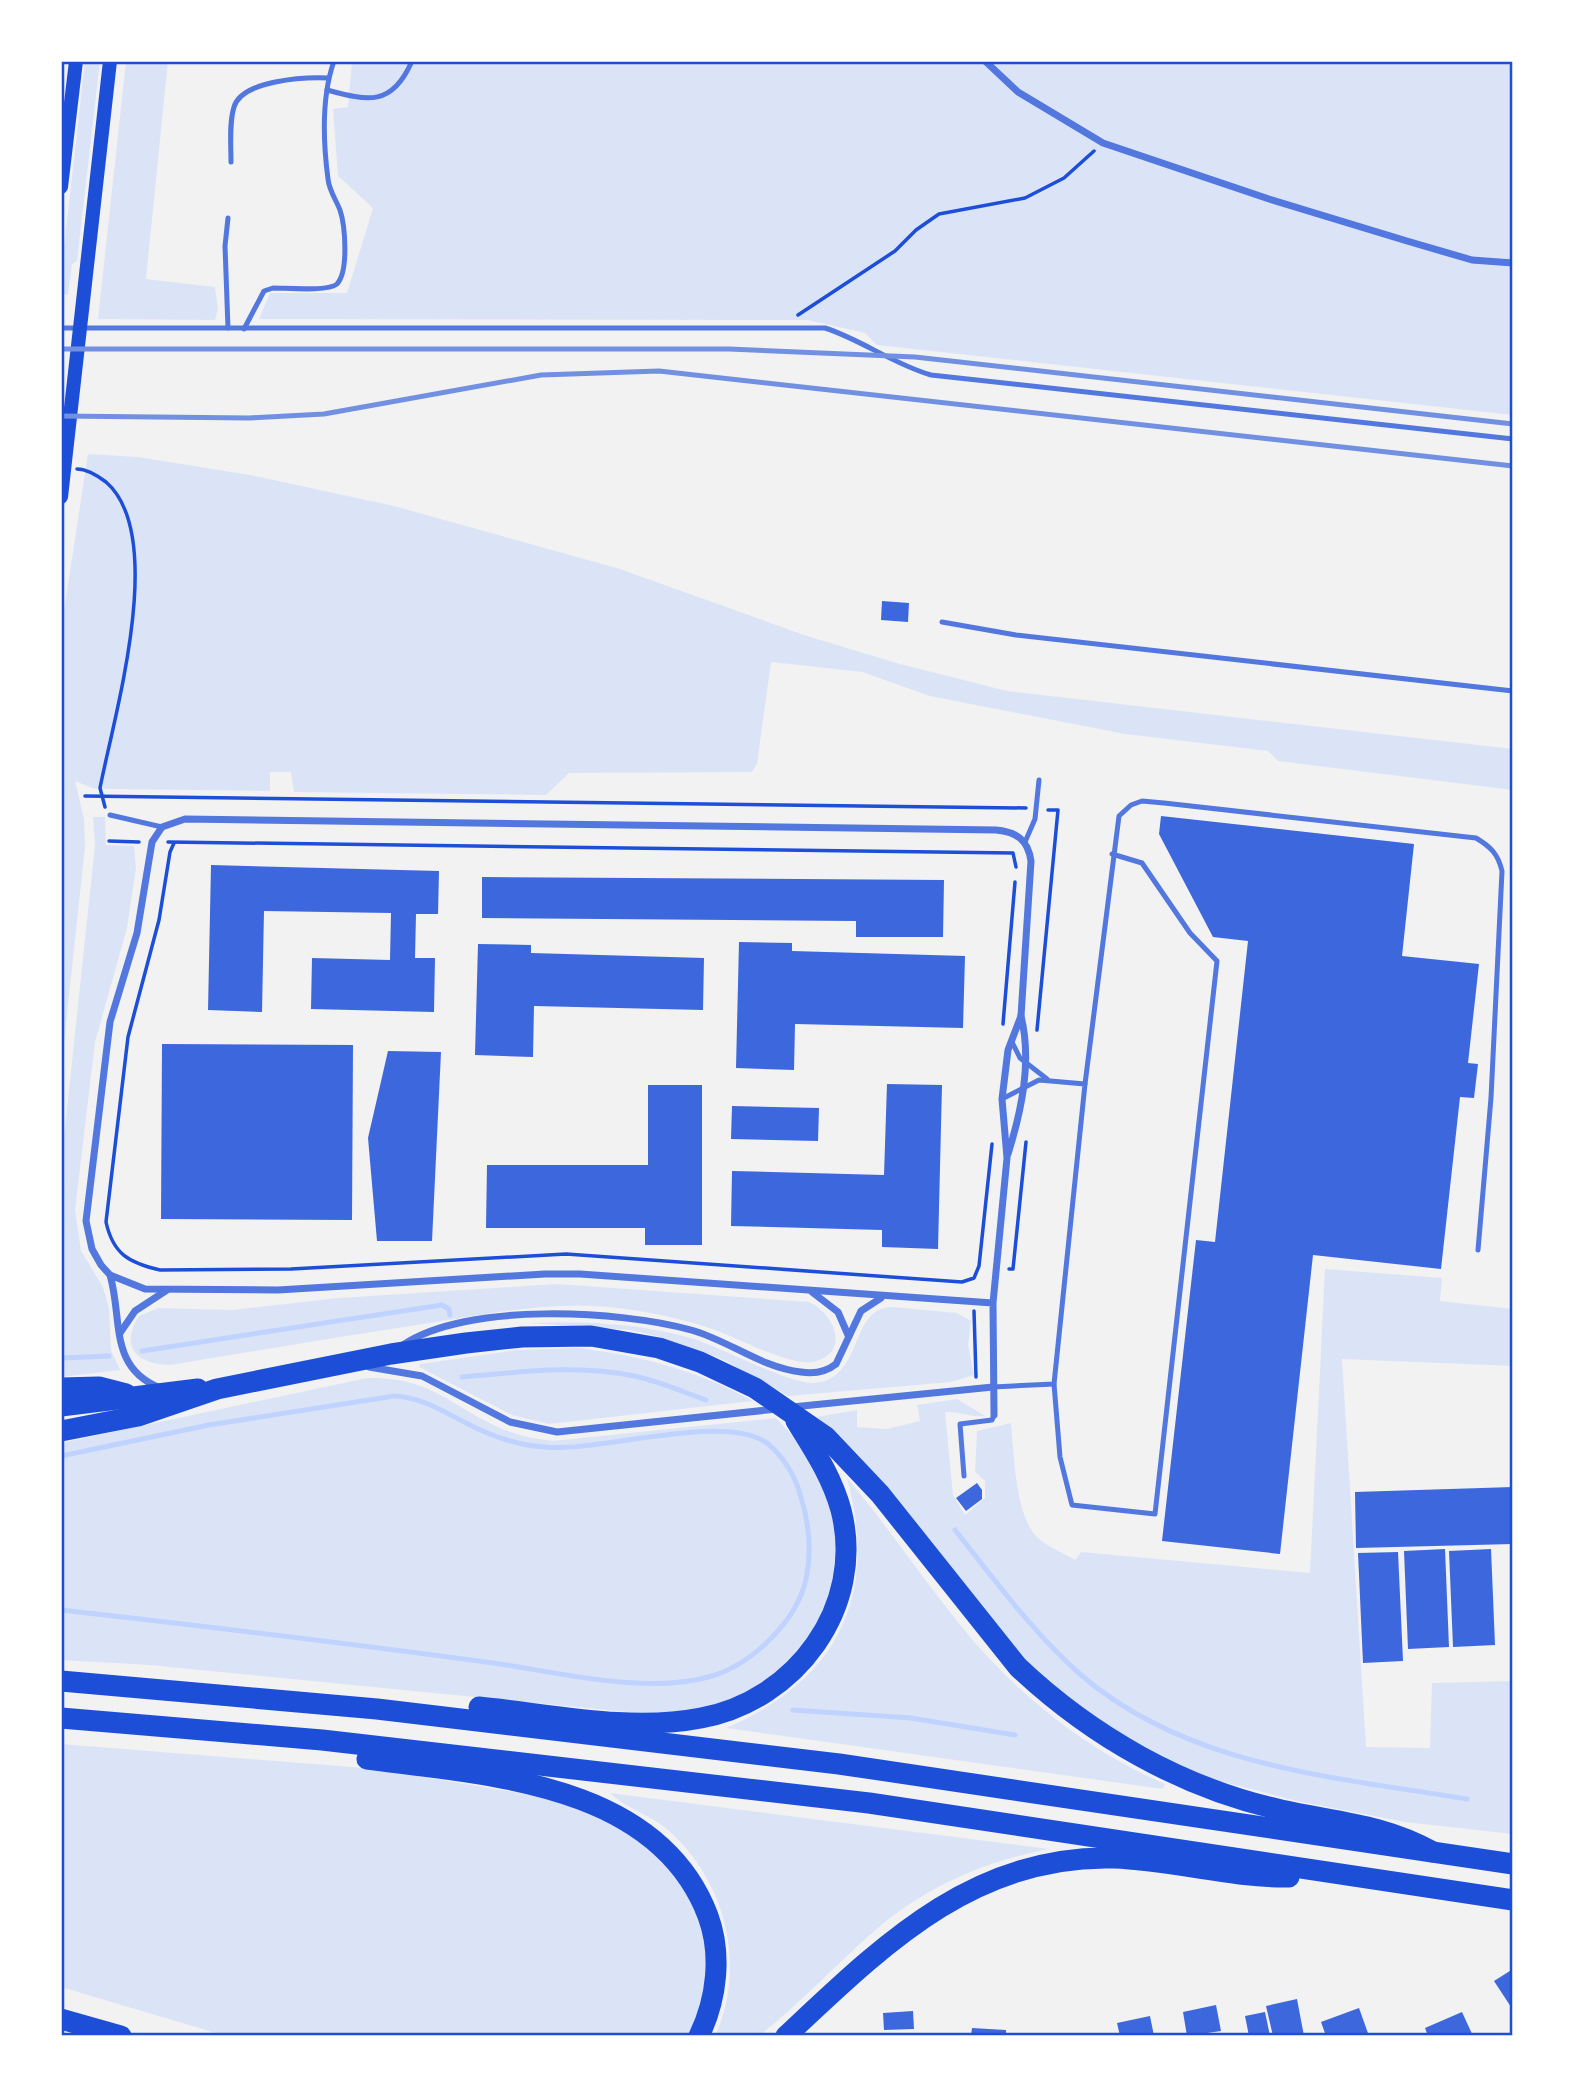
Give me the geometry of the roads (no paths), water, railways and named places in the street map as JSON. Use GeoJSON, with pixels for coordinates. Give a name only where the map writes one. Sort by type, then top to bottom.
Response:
{"type":"FeatureCollection","features":[{"type":"Feature","properties":{"kind":"highway"},"geometry":{"type":"LineString","coordinates":[[63,1432],[138,1416],[217,1389],[391,1354],[522,1337],[591,1336],[623,1340],[680,1355],[722,1371],[768,1396],[845,1454],[1018,1667],[1054,1699],[1106,1737],[1157,1766],[1247,1800],[1279,1810],[1379,1827],[1433,1852]]}},
{"type":"Feature","properties":{"kind":"highway"},"geometry":{"type":"LineString","coordinates":[[61,1388],[99,1387],[135,1396]]}},
{"type":"Feature","properties":{"kind":"highway"},"geometry":{"type":"LineString","coordinates":[[61,1406],[167,1391],[217,1389]]}},
{"type":"Feature","properties":{"kind":"highway"},"geometry":{"type":"LineString","coordinates":[[377,1709],[419,1701],[651,1723],[726,1713],[770,1691],[802,1663],[821,1637],[840,1593],[845,1570],[845,1530],[835,1492],[828,1472],[793,1416]]}},
{"type":"Feature","properties":{"kind":"highway"},"geometry":{"type":"LineString","coordinates":[[61,1681],[377,1709],[839,1764],[1513,1864]]}},
{"type":"Feature","properties":{"kind":"highway"},"geometry":{"type":"LineString","coordinates":[[61,1718],[322,1740],[855,1801],[1349,1873],[1513,1900]]}},
{"type":"Feature","properties":{"kind":"highway"},"geometry":{"type":"LineString","coordinates":[[322,1740],[365,1758],[478,1775],[554,1791],[593,1805],[654,1839],[689,1877],[702,1900],[715,1941],[714,1990],[699,2036]]}},
{"type":"Feature","properties":{"kind":"highway"},"geometry":{"type":"LineString","coordinates":[[786,2036],[864,1962],[917,1920],[961,1893],[1024,1870],[1054,1863],[1111,1858],[1150,1860],[1284,1877],[1349,1873]]}},
{"type":"Feature","properties":{"kind":"highway"},"geometry":{"type":"LineString","coordinates":[[61,2019],[121,2036]]}},
{"type":"Feature","properties":{"kind":"main road"},"geometry":{"type":"LineString","coordinates":[[68,61],[72,90]]}},
{"type":"Feature","properties":{"kind":"main road"},"geometry":{"type":"LineString","coordinates":[[61,187],[76,61]]}},
{"type":"Feature","properties":{"kind":"main road"},"geometry":{"type":"LineString","coordinates":[[62,493],[110,61]]}},
{"type":"Feature","properties":{"kind":"street"},"geometry":{"type":"LineString","coordinates":[[985,61],[1018,92],[1103,143],[1407,242],[1472,260],[1513,263]]}},
{"type":"Feature","properties":{"kind":"street"},"geometry":{"type":"LineString","coordinates":[[167,1391],[154,1386],[131,1367],[121,1351],[110,1275],[92,1249],[86,1221],[110,1022],[137,933],[152,842],[162,827],[186,819],[996,830],[1015,834],[1025,842],[1031,862],[1021,1016],[1026,1064],[1007,1157],[993,1303],[994,1415]]}},
{"type":"Feature","properties":{"kind":"street"},"geometry":{"type":"LineString","coordinates":[[1007,1157],[1002,1100],[1010,1037],[1021,1016]]}},
{"type":"Feature","properties":{"kind":"street"},"geometry":{"type":"LineString","coordinates":[[110,1275],[132,1286],[278,1290],[545,1274],[993,1303]]}},
{"type":"Feature","properties":{"kind":"street"},"geometry":{"type":"LineString","coordinates":[[120,1334],[135,1311],[169,1289]]}},
{"type":"Feature","properties":{"kind":"street"},"geometry":{"type":"LineString","coordinates":[[811,1292],[838,1312],[848,1336]]}},
{"type":"Feature","properties":{"kind":"street"},"geometry":{"type":"LineString","coordinates":[[391,1354],[419,1335],[442,1326],[511,1317],[602,1315],[692,1330],[781,1368],[815,1373],[836,1364],[861,1311],[885,1296]]}},
{"type":"Feature","properties":{"kind":"street"},"geometry":{"type":"LineString","coordinates":[[334,1366],[407,1371],[442,1385],[510,1422],[557,1432],[993,1387]]}},
{"type":"Feature","properties":{"kind":"lane"},"geometry":{"type":"LineString","coordinates":[[244,329],[264,291],[273,288],[329,288],[337,283],[342,274],[345,250],[341,213],[328,183],[325,131],[328,78],[334,61]]}},
{"type":"Feature","properties":{"kind":"lane"},"geometry":{"type":"LineString","coordinates":[[327,90],[366,100],[376,98],[387,94],[412,61]]}},
{"type":"Feature","properties":{"kind":"lane"},"geometry":{"type":"LineString","coordinates":[[231,162],[234,105],[244,92],[269,84],[328,78]]}},
{"type":"Feature","properties":{"kind":"lane"},"geometry":{"type":"LineString","coordinates":[[228,218],[225,277],[228,328]]}},
{"type":"Feature","properties":{"kind":"lane"},"geometry":{"type":"LineString","coordinates":[[61,328],[825,328],[852,337],[910,369],[931,375],[1513,439]]}},
{"type":"Feature","properties":{"kind":"lane"},"geometry":{"type":"LineString","coordinates":[[942,622],[1016,635],[1513,691]]}},
{"type":"Feature","properties":{"kind":"lane"},"geometry":{"type":"LineString","coordinates":[[1025,842],[1035,819],[1039,780]]}},
{"type":"Feature","properties":{"kind":"lane"},"geometry":{"type":"LineString","coordinates":[[1112,854],[1142,863],[1191,933],[1217,961],[1155,1514],[1072,1505],[1060,1457],[1054,1384],[1112,854],[1119,816],[1131,805],[1142,801],[1476,838],[1488,845],[1498,857],[1502,871],[1491,1098],[1478,1250]]}},
{"type":"Feature","properties":{"kind":"lane"},"geometry":{"type":"LineString","coordinates":[[110,815],[162,827]]}},
{"type":"Feature","properties":{"kind":"lane"},"geometry":{"type":"LineString","coordinates":[[1010,1037],[1016,1053],[1047,1079]]}},
{"type":"Feature","properties":{"kind":"lane"},"geometry":{"type":"LineString","coordinates":[[1002,1100],[1023,1086],[1047,1079],[1085,1084]]}},
{"type":"Feature","properties":{"kind":"lane"},"geometry":{"type":"LineString","coordinates":[[993,1387],[1054,1384]]}},
{"type":"Feature","properties":{"kind":"lane"},"geometry":{"type":"LineString","coordinates":[[964,1476],[960,1424],[981,1423],[992,1420],[994,1415]]}},
{"type":"Feature","properties":{"kind":"waterway"},"geometry":{"type":"LineString","coordinates":[[142,1351],[442,1305],[449,1309],[450,1315]]}},
{"type":"Feature","properties":{"kind":"waterway"},"geometry":{"type":"LineString","coordinates":[[61,1358],[109,1356]]}},
{"type":"Feature","properties":{"kind":"waterway"},"geometry":{"type":"LineString","coordinates":[[462,1377],[548,1370],[591,1370],[634,1376],[706,1400]]}},
{"type":"Feature","properties":{"kind":"waterway"},"geometry":{"type":"LineString","coordinates":[[61,1456],[209,1425],[394,1396],[424,1402],[495,1436],[544,1447],[568,1447],[661,1435],[723,1431],[749,1435],[768,1444],[783,1460],[792,1473],[800,1494],[806,1515],[809,1547],[808,1568],[801,1595],[771,1639],[727,1670],[686,1682],[658,1684],[600,1680],[433,1655],[61,1610]]}},
{"type":"Feature","properties":{"kind":"waterway"},"geometry":{"type":"LineString","coordinates":[[955,1530],[1015,1605],[1063,1659],[1123,1706],[1168,1730],[1215,1749],[1264,1763],[1467,1799]]}},
{"type":"Feature","properties":{"kind":"waterway"},"geometry":{"type":"LineString","coordinates":[[793,1710],[911,1718],[1015,1735]]}},
{"type":"Feature","properties":{"kind":"railway"},"geometry":{"type":"LineString","coordinates":[[61,349],[729,349],[915,357],[1513,424]]}},
{"type":"Feature","properties":{"kind":"railway"},"geometry":{"type":"LineString","coordinates":[[61,416],[249,418],[324,414],[541,375],[659,371],[1513,466]]}}]}
